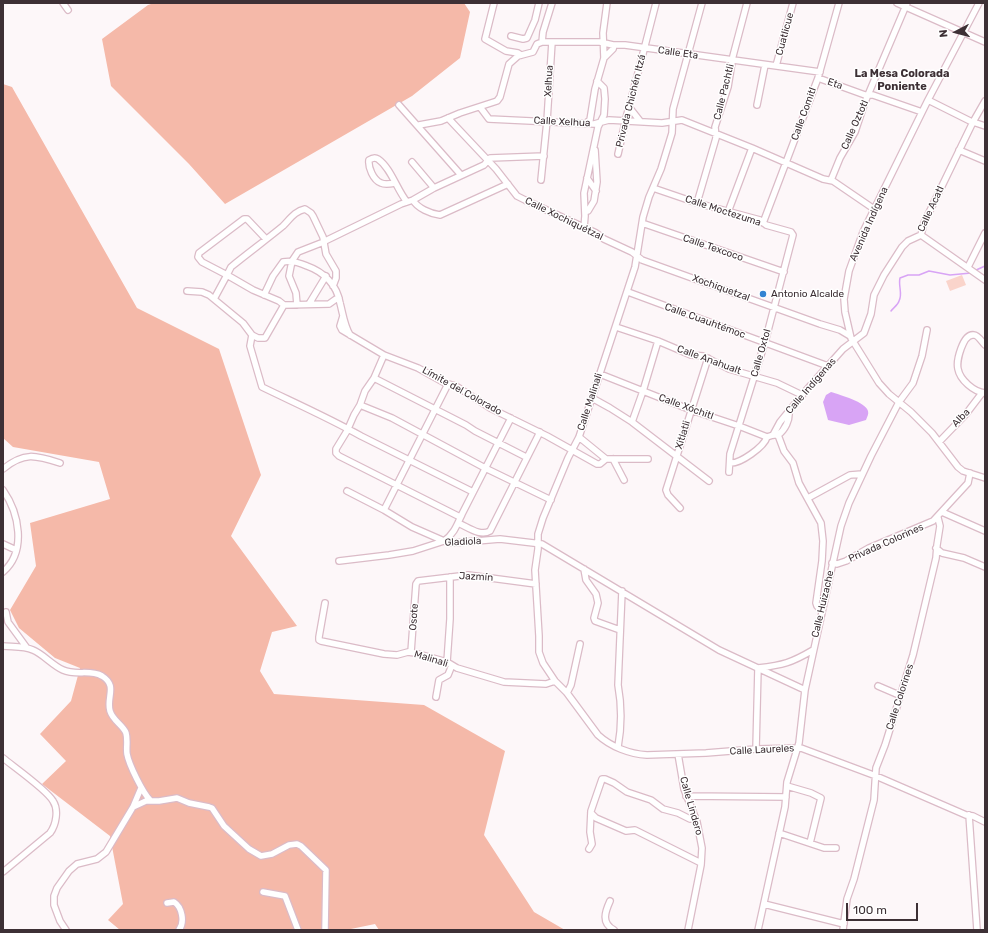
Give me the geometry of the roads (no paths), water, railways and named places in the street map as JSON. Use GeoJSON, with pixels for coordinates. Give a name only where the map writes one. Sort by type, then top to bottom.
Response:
{"type":"FeatureCollection","features":[{"type":"Feature","properties":{"kind":"street"},"geometry":{"type":"LineString","coordinates":[[63,3],[68,10]]}},
{"type":"Feature","properties":{"kind":"street"},"geometry":{"type":"LineString","coordinates":[[494,3],[485,39],[506,51],[521,55]]}},
{"type":"Feature","properties":{"kind":"street"},"geometry":{"type":"LineString","coordinates":[[511,36],[523,39],[527,38],[535,20],[539,3]]}},
{"type":"Feature","properties":{"kind":"street"},"geometry":{"type":"LineString","coordinates":[[418,125],[435,123],[498,100],[507,67],[521,55],[533,52],[540,43],[552,3]]}},
{"type":"Feature","properties":{"kind":"street"},"geometry":{"type":"LineString","coordinates":[[586,123],[590,120],[604,58],[604,23],[607,3]]}},
{"type":"Feature","properties":{"kind":"street","name":"Privada Chichén Itzá"},"geometry":{"type":"LineString","coordinates":[[618,154],[656,3]]}},
{"type":"Feature","properties":{"kind":"street","name":"Calle Malinali"},"geometry":{"type":"LineString","coordinates":[[555,681],[540,655],[535,570],[539,531],[572,450],[579,437],[628,292],[638,256],[642,223],[672,133],[673,109],[702,3]]}},
{"type":"Feature","properties":{"kind":"street","name":"Calle Pachtli"},"geometry":{"type":"LineString","coordinates":[[697,203],[716,138],[715,127],[728,87],[747,3]]}},
{"type":"Feature","properties":{"kind":"street","name":"Cuatlicue"},"geometry":{"type":"LineString","coordinates":[[776,66],[793,3]]}},
{"type":"Feature","properties":{"kind":"street","name":"Calle Comitl"},"geometry":{"type":"LineString","coordinates":[[763,222],[818,78],[839,3]]}},
{"type":"Feature","properties":{"kind":"street"},"geometry":{"type":"LineString","coordinates":[[897,3],[906,5],[985,42]]}},
{"type":"Feature","properties":{"kind":"street","name":"Avenida Indígena"},"geometry":{"type":"LineString","coordinates":[[979,3],[928,100],[858,244],[846,281],[845,308],[850,336],[879,383],[932,433],[944,451],[958,467],[985,478]]}},
{"type":"Feature","properties":{"kind":"street","name":"Calle Oztotl"},"geometry":{"type":"LineString","coordinates":[[831,180],[840,158],[854,132],[906,5]]}},
{"type":"Feature","properties":{"kind":"street","name":"Xelhua"},"geometry":{"type":"LineString","coordinates":[[541,180],[547,121],[552,42]]}},
{"type":"Feature","properties":{"kind":"street","name":"Calle Eta"},"geometry":{"type":"LineString","coordinates":[[540,43],[604,43],[625,45],[820,72]]}},
{"type":"Feature","properties":{"kind":"street"},"geometry":{"type":"LineString","coordinates":[[604,58],[613,50],[614,45]]}},
{"type":"Feature","properties":{"kind":"street"},"geometry":{"type":"LineString","coordinates":[[757,105],[765,65]]}},
{"type":"Feature","properties":{"kind":"street","name":"Eta"},"geometry":{"type":"LineString","coordinates":[[818,78],[922,112]]}},
{"type":"Feature","properties":{"kind":"street"},"geometry":{"type":"LineString","coordinates":[[584,228],[584,193],[598,127],[604,115],[605,94],[603,86],[598,81]]}},
{"type":"Feature","properties":{"kind":"street"},"geometry":{"type":"LineString","coordinates":[[928,100],[973,122],[985,126]]}},
{"type":"Feature","properties":{"kind":"street","name":"Calle Acatl"},"geometry":{"type":"LineString","coordinates":[[853,342],[864,333],[871,314],[874,295],[884,275],[902,247],[908,241],[921,235],[924,224],[959,150],[985,101]]}},
{"type":"Feature","properties":{"kind":"street"},"geometry":{"type":"LineString","coordinates":[[399,105],[461,175]]}},
{"type":"Feature","properties":{"kind":"street","name":"Calle Xelhua"},"geometry":{"type":"LineString","coordinates":[[480,107],[489,119],[586,123],[600,123],[609,120],[662,123],[673,122]]}},
{"type":"Feature","properties":{"kind":"street"},"geometry":{"type":"LineString","coordinates":[[629,108],[640,121]]}},
{"type":"Feature","properties":{"kind":"street","name":"Calle Xochiquétzal"},"geometry":{"type":"LineString","coordinates":[[448,118],[508,184],[517,196],[638,256]]}},
{"type":"Feature","properties":{"kind":"street"},"geometry":{"type":"LineString","coordinates":[[673,122],[682,120],[823,179],[831,180],[874,209]]}},
{"type":"Feature","properties":{"kind":"street"},"geometry":{"type":"LineString","coordinates":[[585,212],[588,211],[594,201],[596,191],[598,173],[594,148]]}},
{"type":"Feature","properties":{"kind":"street"},"geometry":{"type":"LineString","coordinates":[[728,212],[752,148]]}},
{"type":"Feature","properties":{"kind":"street"},"geometry":{"type":"LineString","coordinates":[[959,150],[985,162]]}},
{"type":"Feature","properties":{"kind":"street"},"geometry":{"type":"LineString","coordinates":[[297,305],[294,289],[289,277],[292,261],[298,252],[410,201],[484,165],[492,158],[544,156]]}},
{"type":"Feature","properties":{"kind":"street"},"geometry":{"type":"LineString","coordinates":[[395,183],[384,184],[378,181],[370,169],[369,160],[373,158],[379,160],[410,201],[432,213],[440,215],[508,184]]}},
{"type":"Feature","properties":{"kind":"street"},"geometry":{"type":"LineString","coordinates":[[412,162],[434,188]]}},
{"type":"Feature","properties":{"kind":"street"},"geometry":{"type":"LineString","coordinates":[[587,178],[596,191]]}},
{"type":"Feature","properties":{"kind":"street","name":"Calle Moctezuma"},"geometry":{"type":"LineString","coordinates":[[653,188],[697,203],[760,220],[793,234]]}},
{"type":"Feature","properties":{"kind":"street"},"geometry":{"type":"LineString","coordinates":[[214,299],[231,267],[292,216],[300,210],[305,209],[312,214],[324,241],[326,254],[336,273],[333,286]]}},
{"type":"Feature","properties":{"kind":"street"},"geometry":{"type":"LineString","coordinates":[[264,295],[273,276],[284,262],[292,261],[314,268],[326,276],[339,298],[336,298],[329,304],[284,305],[279,301],[264,295],[202,262],[198,257],[198,255],[244,219],[247,219],[266,239]]}},
{"type":"Feature","properties":{"kind":"street","name":"Calle Texcoco"},"geometry":{"type":"LineString","coordinates":[[642,223],[784,272]]}},
{"type":"Feature","properties":{"kind":"street"},"geometry":{"type":"LineString","coordinates":[[968,267],[985,233]]}},
{"type":"Feature","properties":{"kind":"street","name":"Calle Oxtol"},"geometry":{"type":"LineString","coordinates":[[729,472],[730,454],[765,342],[793,234]]}},
{"type":"Feature","properties":{"kind":"street"},"geometry":{"type":"LineString","coordinates":[[921,235],[985,280]]}},
{"type":"Feature","properties":{"kind":"street","name":"Xochiquetzal"},"geometry":{"type":"LineString","coordinates":[[638,256],[642,260],[840,330],[850,336]]}},
{"type":"Feature","properties":{"kind":"street"},"geometry":{"type":"LineString","coordinates":[[309,304],[326,276]]}},
{"type":"Feature","properties":{"kind":"street"},"geometry":{"type":"LineString","coordinates":[[187,291],[205,293],[243,323],[252,335],[258,338],[266,338],[284,305]]}},
{"type":"Feature","properties":{"kind":"street","name":"Calle Cuauhtémoc"},"geometry":{"type":"LineString","coordinates":[[628,292],[828,366]]}},
{"type":"Feature","properties":{"kind":"street","name":"Límite del Colorado"},"geometry":{"type":"LineString","coordinates":[[339,298],[343,316],[340,323],[340,328],[350,336],[384,355],[418,368],[448,384],[456,386],[485,405],[540,432],[598,464],[606,458]]}},
{"type":"Feature","properties":{"kind":"street","name":"Calle Anahualt"},"geometry":{"type":"LineString","coordinates":[[616,327],[658,341],[691,355],[708,358],[730,369],[778,383],[802,395]]}},
{"type":"Feature","properties":{"kind":"street","name":"Calle Huizache"},"geometry":{"type":"LineString","coordinates":[[758,930],[779,833],[787,786],[799,743],[804,690],[832,563],[845,514],[862,474],[899,402],[914,380],[922,358],[927,330]]}},
{"type":"Feature","properties":{"kind":"street","name":"Alba"},"geometry":{"type":"LineString","coordinates":[[939,442],[984,393],[967,383],[959,372],[957,366],[962,346],[971,334],[976,335],[985,345]]}},
{"type":"Feature","properties":{"kind":"street"},"geometry":{"type":"LineString","coordinates":[[252,335],[250,346],[262,386],[281,397],[349,428],[473,492]]}},
{"type":"Feature","properties":{"kind":"street"},"geometry":{"type":"LineString","coordinates":[[632,422],[658,341]]}},
{"type":"Feature","properties":{"kind":"street","name":"Calle Indígenas"},"geometry":{"type":"LineString","coordinates":[[775,435],[780,422],[802,395],[843,349],[853,342]]}},
{"type":"Feature","properties":{"kind":"street"},"geometry":{"type":"LineString","coordinates":[[384,355],[374,378],[365,391],[349,428],[336,449],[337,454],[397,485],[478,532],[488,533]]}},
{"type":"Feature","properties":{"kind":"street","name":"Xitlatli"},"geometry":{"type":"LineString","coordinates":[[680,508],[668,495],[666,490],[708,358]]}},
{"type":"Feature","properties":{"kind":"street","name":"Calle Xóchitl"},"geometry":{"type":"LineString","coordinates":[[600,374],[691,410],[767,437]]}},
{"type":"Feature","properties":{"kind":"street"},"geometry":{"type":"LineString","coordinates":[[374,378],[466,424],[475,431],[526,457]]}},
{"type":"Feature","properties":{"kind":"street"},"geometry":{"type":"LineString","coordinates":[[384,510],[448,384]]}},
{"type":"Feature","properties":{"kind":"street"},"geometry":{"type":"LineString","coordinates":[[592,398],[632,422],[709,481]]}},
{"type":"Feature","properties":{"kind":"street"},"geometry":{"type":"LineString","coordinates":[[360,404],[392,418],[485,468],[551,500]]}},
{"type":"Feature","properties":{"kind":"street"},"geometry":{"type":"LineString","coordinates":[[347,491],[412,526],[444,541],[454,532],[511,418]]}},
{"type":"Feature","properties":{"kind":"street"},"geometry":{"type":"LineString","coordinates":[[489,540],[488,533],[492,528],[526,457],[540,432]]}},
{"type":"Feature","properties":{"kind":"street"},"geometry":{"type":"LineString","coordinates":[[730,463],[734,463],[754,452],[764,444],[767,437],[775,435],[784,452],[793,463],[799,483],[817,514],[822,527],[822,561],[816,603],[822,610]]}},
{"type":"Feature","properties":{"kind":"street"},"geometry":{"type":"LineString","coordinates":[[579,437],[606,458],[648,459]]}},
{"type":"Feature","properties":{"kind":"street"},"geometry":{"type":"LineString","coordinates":[[3,469],[13,461],[26,457],[37,457],[60,463]]}},
{"type":"Feature","properties":{"kind":"street"},"geometry":{"type":"LineString","coordinates":[[613,459],[624,480]]}},
{"type":"Feature","properties":{"kind":"street"},"geometry":{"type":"LineString","coordinates":[[938,518],[968,483],[970,473]]}},
{"type":"Feature","properties":{"kind":"street"},"geometry":{"type":"LineString","coordinates":[[808,498],[850,476],[862,474]]}},
{"type":"Feature","properties":{"kind":"street"},"geometry":{"type":"LineString","coordinates":[[3,490],[16,517],[18,532],[16,550],[12,563],[3,572]]}},
{"type":"Feature","properties":{"kind":"street"},"geometry":{"type":"LineString","coordinates":[[942,512],[985,531]]}},
{"type":"Feature","properties":{"kind":"street","name":"Privada Colorines"},"geometry":{"type":"LineString","coordinates":[[832,563],[837,564],[869,548],[931,523],[938,518]]}},
{"type":"Feature","properties":{"kind":"street","name":"Calle Colorines"},"geometry":{"type":"LineString","coordinates":[[844,927],[847,898],[854,880],[874,800],[876,768],[913,655],[936,558],[936,548],[940,526],[938,518]]}},
{"type":"Feature","properties":{"kind":"street","name":"Gladiola"},"geometry":{"type":"LineString","coordinates":[[339,561],[413,551],[444,541],[453,543],[500,539],[538,543],[545,545],[719,650],[804,690]]}},
{"type":"Feature","properties":{"kind":"street"},"geometry":{"type":"LineString","coordinates":[[3,544],[16,550]]}},
{"type":"Feature","properties":{"kind":"street"},"geometry":{"type":"LineString","coordinates":[[936,548],[942,553],[964,558],[985,567]]}},
{"type":"Feature","properties":{"kind":"street"},"geometry":{"type":"LineString","coordinates":[[584,569],[586,580],[596,594],[598,603],[594,618],[595,621],[620,630]]}},
{"type":"Feature","properties":{"kind":"street","name":"Jazmín"},"geometry":{"type":"LineString","coordinates":[[417,582],[468,575],[536,584]]}},
{"type":"Feature","properties":{"kind":"street"},"geometry":{"type":"LineString","coordinates":[[436,697],[440,680],[448,675],[450,664],[450,577]]}},
{"type":"Feature","properties":{"kind":"street","name":"Osote"},"geometry":{"type":"LineString","coordinates":[[411,652],[417,582]]}},
{"type":"Feature","properties":{"kind":"street"},"geometry":{"type":"LineString","coordinates":[[618,747],[621,721],[621,698],[618,685],[622,591]]}},
{"type":"Feature","properties":{"kind":"street","name":"Malinali"},"geometry":{"type":"LineString","coordinates":[[325,603],[319,637],[320,641],[384,654],[397,655],[411,652],[504,682],[546,684],[555,681]]}},
{"type":"Feature","properties":{"kind":"street"},"geometry":{"type":"LineString","coordinates":[[6,612],[8,622],[27,648]]}},
{"type":"Feature","properties":{"kind":"street"},"geometry":{"type":"LineString","coordinates":[[567,693],[580,644]]}},
{"type":"Feature","properties":{"kind":"street"},"geometry":{"type":"LineString","coordinates":[[3,646],[27,648],[39,653],[52,663],[65,670],[77,673],[97,673],[109,683],[112,689],[109,703],[110,712],[126,733],[128,760],[141,788],[150,800]]}},
{"type":"Feature","properties":{"kind":"street"},"geometry":{"type":"LineString","coordinates":[[756,749],[758,668],[782,665],[795,661],[813,650]]}},
{"type":"Feature","properties":{"kind":"street","name":"Calle Laureles"},"geometry":{"type":"LineString","coordinates":[[555,681],[567,693],[598,735],[604,740],[618,747],[642,755],[706,753],[756,749],[804,749],[876,776],[985,822]]}},
{"type":"Feature","properties":{"kind":"street"},"geometry":{"type":"LineString","coordinates":[[878,686],[899,695]]}},
{"type":"Feature","properties":{"kind":"street","name":"Calle Lindero"},"geometry":{"type":"LineString","coordinates":[[678,754],[686,796],[695,818],[702,844],[701,863],[688,930]]}},
{"type":"Feature","properties":{"kind":"street"},"geometry":{"type":"LineString","coordinates":[[3,758],[50,796],[55,805],[56,815],[54,826],[50,833],[3,872]]}},
{"type":"Feature","properties":{"kind":"street"},"geometry":{"type":"LineString","coordinates":[[589,849],[592,844],[590,832],[591,814],[601,781],[604,779],[614,783],[627,792],[651,800],[663,809],[678,813],[690,819],[695,818]]}},
{"type":"Feature","properties":{"kind":"street"},"geometry":{"type":"LineString","coordinates":[[787,786],[811,793],[821,798],[810,843]]}},
{"type":"Feature","properties":{"kind":"street"},"geometry":{"type":"LineString","coordinates":[[66,930],[60,921],[54,905],[54,896],[57,888],[69,871],[77,864],[97,859],[104,855],[133,807],[141,788]]}},
{"type":"Feature","properties":{"kind":"street"},"geometry":{"type":"LineString","coordinates":[[686,796],[786,797]]}},
{"type":"Feature","properties":{"kind":"street"},"geometry":{"type":"LineString","coordinates":[[133,807],[150,800],[159,801],[177,798],[189,804],[210,808],[224,826],[249,849],[261,856],[272,854],[289,845],[296,844],[301,846],[326,870],[325,930]]}},
{"type":"Feature","properties":{"kind":"street"},"geometry":{"type":"LineString","coordinates":[[591,814],[596,818],[626,831],[635,830],[701,863]]}},
{"type":"Feature","properties":{"kind":"street"},"geometry":{"type":"LineString","coordinates":[[969,815],[977,930]]}},
{"type":"Feature","properties":{"kind":"street"},"geometry":{"type":"LineString","coordinates":[[779,833],[824,848],[836,848]]}},
{"type":"Feature","properties":{"kind":"street"},"geometry":{"type":"LineString","coordinates":[[263,892],[285,896],[298,930]]}},
{"type":"Feature","properties":{"kind":"street"},"geometry":{"type":"LineString","coordinates":[[610,901],[605,919],[607,925],[614,930]]}},
{"type":"Feature","properties":{"kind":"street"},"geometry":{"type":"LineString","coordinates":[[167,904],[174,902],[177,904],[183,923],[180,930]]}},
{"type":"Feature","properties":{"kind":"street"},"geometry":{"type":"LineString","coordinates":[[764,904],[844,927]]}},
{"type":"Feature","properties":{"kind":"waterway"},"geometry":{"type":"LineString","coordinates":[[974,271],[985,266]]}},
{"type":"Feature","properties":{"kind":"waterway"},"geometry":{"type":"LineString","coordinates":[[891,311],[898,304],[900,298],[900,278],[908,275],[919,275],[929,271],[950,275],[971,273]]}},
{"type":"Feature","properties":{"kind":"place","name":"Antonio Alcalde"},"geometry":{"type":"Point","coordinates":[763,294]}},
{"type":"Feature","properties":{"kind":"district","name":"La Mesa Colorada Poniente"},"geometry":{"type":"Point","coordinates":[902,80]}}]}
